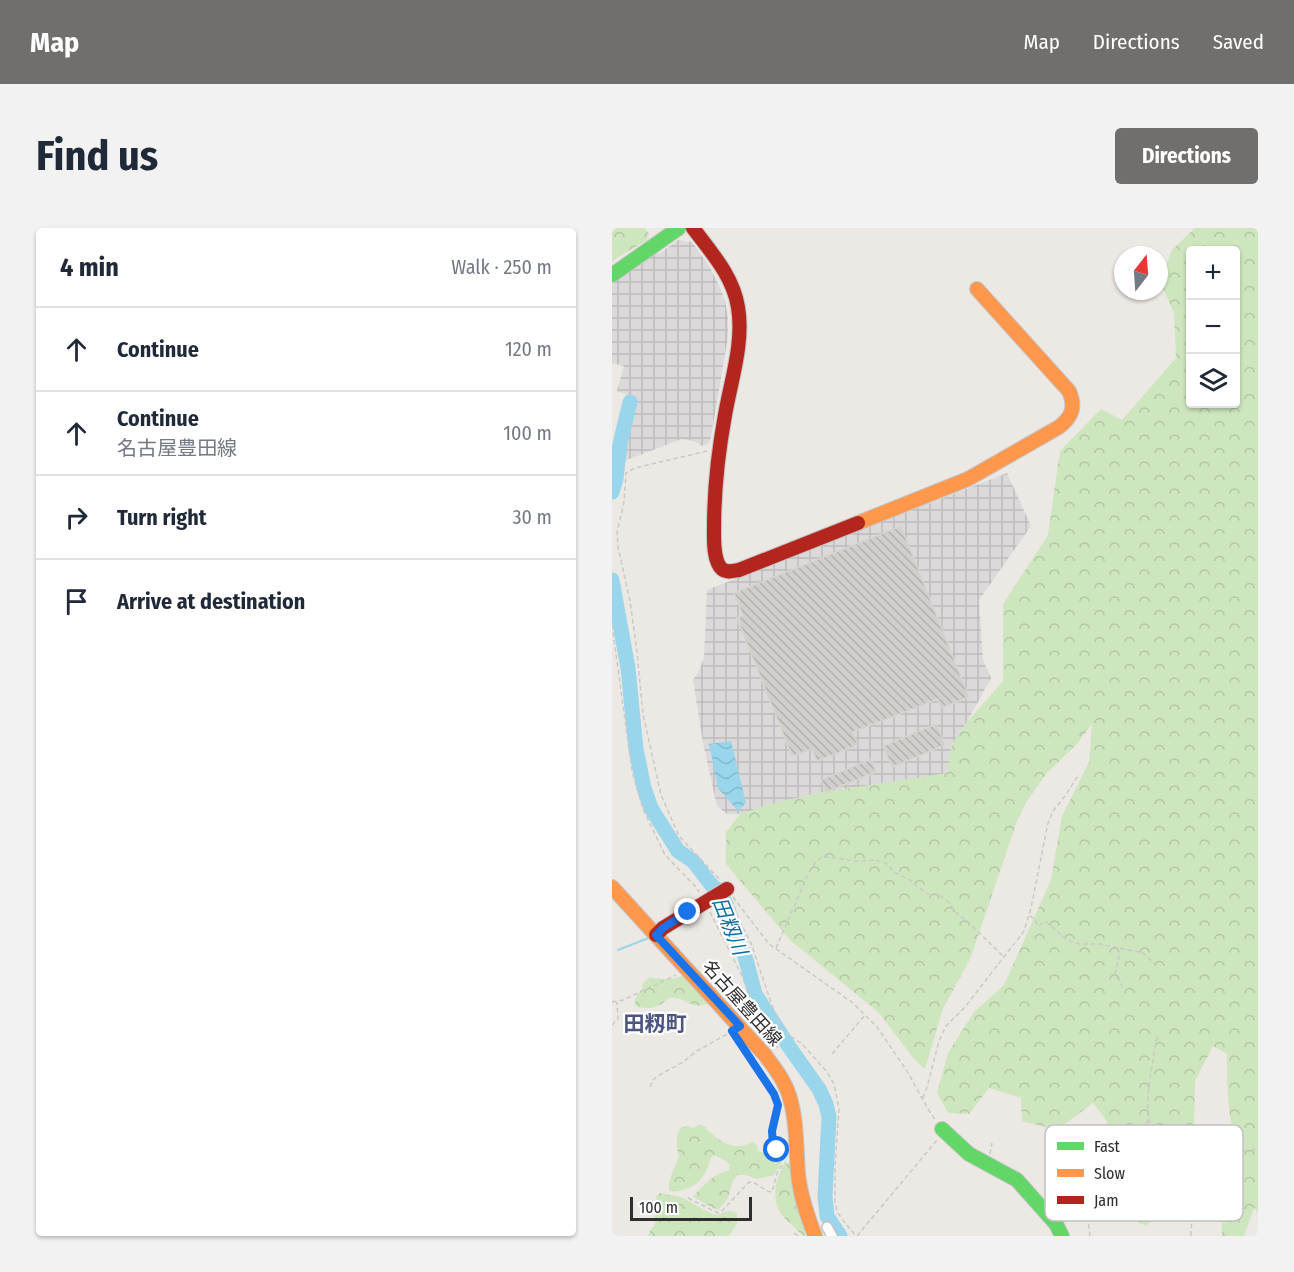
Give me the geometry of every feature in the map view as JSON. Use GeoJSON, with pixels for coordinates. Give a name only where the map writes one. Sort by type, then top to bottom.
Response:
{"type":"FeatureCollection","features":[{"type":"Feature","properties":{"kind":"street"},"geometry":{"type":"LineString","coordinates":[[612,275],[679,228]]}},
{"type":"Feature","properties":{"kind":"street"},"geometry":{"type":"LineString","coordinates":[[693,228],[724,268],[734,290],[738,307],[739,344],[718,451],[714,493],[714,541],[718,563],[722,569],[730,572],[799,547],[968,479],[1068,421],[1073,406],[1068,391],[977,290]]}},
{"type":"Feature","properties":{"kind":"street"},"geometry":{"type":"LineString","coordinates":[[656,935],[663,928],[707,905],[724,890]]}},
{"type":"Feature","properties":{"kind":"street","name":"名古屋豊田線"},"geometry":{"type":"LineString","coordinates":[[614,891],[740,1026],[765,1055],[782,1080],[790,1099],[800,1188],[815,1236]]}},
{"type":"Feature","properties":{"kind":"street"},"geometry":{"type":"LineString","coordinates":[[942,1129],[969,1154],[1017,1180],[1045,1214]]}},
{"type":"Feature","properties":{"kind":"path"},"geometry":{"type":"LineString","coordinates":[[718,451],[708,451],[635,468],[626,473],[624,502],[617,533],[637,652],[643,714],[661,795],[679,837],[719,879],[724,890]]}},
{"type":"Feature","properties":{"kind":"path"},"geometry":{"type":"LineString","coordinates":[[612,625],[632,771],[643,809],[665,855],[696,887],[707,905],[766,1031],[778,1048]]}},
{"type":"Feature","properties":{"kind":"path"},"geometry":{"type":"LineString","coordinates":[[922,1099],[939,1041],[946,1026],[965,1007],[1024,931],[1048,823],[1053,811],[1078,774]]}},
{"type":"Feature","properties":{"kind":"path"},"geometry":{"type":"LineString","coordinates":[[776,948],[808,874],[816,862],[825,857],[858,861],[875,860],[886,863],[897,874],[910,880],[927,894],[940,895],[1004,957]]}},
{"type":"Feature","properties":{"kind":"path"},"geometry":{"type":"LineString","coordinates":[[733,896],[769,944],[776,948],[853,1004],[877,1027],[942,1129],[939,1138],[856,1236],[842,1219],[835,1203],[839,1109],[834,1084],[827,1072],[802,1044],[782,1028],[751,943],[733,906],[733,896]]}},
{"type":"Feature","properties":{"kind":"path"},"geometry":{"type":"LineString","coordinates":[[1029,916],[1035,919],[1039,926],[1046,922],[1067,940],[1143,953],[1155,964]]}},
{"type":"Feature","properties":{"kind":"path"},"geometry":{"type":"LineString","coordinates":[[1117,948],[1119,957],[1115,974],[1122,986]]}},
{"type":"Feature","properties":{"kind":"path"},"geometry":{"type":"LineString","coordinates":[[612,1002],[650,988],[688,969]]}},
{"type":"Feature","properties":{"kind":"path"},"geometry":{"type":"LineString","coordinates":[[612,1025],[618,1019],[616,1002]]}},
{"type":"Feature","properties":{"kind":"path"},"geometry":{"type":"LineString","coordinates":[[832,1054],[865,1015]]}},
{"type":"Feature","properties":{"kind":"path"},"geometry":{"type":"LineString","coordinates":[[650,1087],[658,1076],[740,1026]]}},
{"type":"Feature","properties":{"kind":"path"},"geometry":{"type":"LineString","coordinates":[[1150,1125],[1147,1108],[1157,1037]]}},
{"type":"Feature","properties":{"kind":"path"},"geometry":{"type":"LineString","coordinates":[[749,1056],[771,1089],[778,1105],[773,1123],[773,1145],[783,1154],[797,1157]]}},
{"type":"Feature","properties":{"kind":"path"},"geometry":{"type":"LineString","coordinates":[[1146,1125],[1148,1120]]}},
{"type":"Feature","properties":{"kind":"path"},"geometry":{"type":"LineString","coordinates":[[1243,1151],[1258,1147]]}},
{"type":"Feature","properties":{"kind":"path"},"geometry":{"type":"LineString","coordinates":[[688,1198],[718,1213],[750,1182],[772,1192],[776,1176],[782,1165],[797,1157]]}},
{"type":"Feature","properties":{"kind":"path"},"geometry":{"type":"LineString","coordinates":[[1088,1221],[1090,1236]]}},
{"type":"Feature","properties":{"kind":"path"},"geometry":{"type":"LineString","coordinates":[[1191,1236],[1192,1221]]}},
{"type":"Feature","properties":{"kind":"path"},"geometry":{"type":"LineString","coordinates":[[794,1233],[798,1236]]}},
{"type":"Feature","properties":{"kind":"shaded area"},"geometry":{"type":"Polygon","coordinates":[[[678,240],[692,242],[709,266],[725,300],[728,337],[711,437],[709,443],[702,446],[682,439],[624,461],[636,398],[617,391],[624,366],[612,363],[612,284],[678,240]]]}},
{"type":"Feature","properties":{"kind":"shaded area"},"geometry":{"type":"Polygon","coordinates":[[[1007,473],[1031,526],[979,600],[983,660],[991,678],[952,744],[947,774],[819,793],[740,814],[727,814],[717,806],[703,743],[693,680],[704,657],[707,590],[1007,473]]]}},
{"type":"Feature","properties":{"kind":"green space"},"geometry":{"type":"Polygon","coordinates":[[[612,228],[645,228],[649,234],[647,240],[612,261],[612,228]]]}},
{"type":"Feature","properties":{"kind":"green space"},"geometry":{"type":"Polygon","coordinates":[[[1195,228],[1258,228],[1258,1213],[1254,1208],[1244,1236],[1222,1236],[1222,1221],[1243,1221],[1243,1125],[1232,1125],[1227,1054],[1213,1046],[1195,1081],[1194,1125],[1106,1125],[1107,1121],[1093,1103],[1064,1125],[1045,1125],[1045,1127],[1022,1121],[1021,1098],[989,1088],[969,1114],[948,1113],[937,1093],[948,1053],[974,1012],[1004,985],[1051,880],[1062,816],[1089,762],[1092,724],[1077,744],[1047,773],[1027,801],[1017,821],[971,957],[943,1009],[925,1069],[915,1060],[878,1012],[790,940],[726,864],[726,832],[740,814],[819,793],[947,773],[952,744],[967,722],[1003,681],[1003,604],[1048,535],[1060,451],[1101,409],[1122,420],[1176,358],[1174,313],[1168,299],[1168,260],[1172,250],[1195,228]]]}},
{"type":"Feature","properties":{"kind":"green space"},"geometry":{"type":"Polygon","coordinates":[[[682,976],[707,1003],[698,1006],[669,998],[653,1007],[635,1006],[636,997],[643,983],[650,977],[666,979],[682,976]]]}},
{"type":"Feature","properties":{"kind":"green space"},"geometry":{"type":"Polygon","coordinates":[[[702,1125],[719,1139],[734,1146],[754,1142],[758,1147],[757,1151],[765,1153],[771,1160],[776,1157],[782,1162],[774,1175],[756,1179],[738,1175],[733,1181],[727,1200],[718,1210],[693,1197],[718,1174],[729,1170],[730,1165],[726,1161],[714,1155],[704,1175],[697,1183],[686,1189],[669,1191],[671,1177],[679,1156],[677,1142],[680,1128],[688,1126],[693,1128],[702,1125]]]}},
{"type":"Feature","properties":{"kind":"green space"},"geometry":{"type":"Polygon","coordinates":[[[790,1162],[806,1231],[803,1236],[782,1215],[776,1203],[775,1190],[778,1177],[784,1165],[790,1162]]]}},
{"type":"Feature","properties":{"kind":"green space"},"geometry":{"type":"Polygon","coordinates":[[[660,1193],[681,1197],[712,1214],[719,1215],[730,1211],[737,1213],[736,1225],[729,1236],[648,1236],[655,1224],[654,1217],[659,1209],[656,1196],[660,1193]]]}},
{"type":"Feature","properties":{"kind":"green space"},"geometry":{"type":"Polygon","coordinates":[[[1136,1221],[1151,1221],[1146,1226],[1136,1221]]]}},
{"type":"Feature","properties":{"kind":"water"},"geometry":{"type":"Polygon","coordinates":[[[731,741],[746,803],[738,811],[718,788],[709,744],[731,741]]]}},
{"type":"Feature","properties":{"kind":"building"},"geometry":{"type":"Polygon","coordinates":[[[901,526],[969,697],[941,708],[938,699],[853,732],[858,745],[817,761],[812,749],[792,756],[737,618],[743,616],[734,593],[901,526]]]}},
{"type":"Feature","properties":{"kind":"building"},"geometry":{"type":"Polygon","coordinates":[[[936,724],[945,745],[892,767],[883,746],[936,724]]]}},
{"type":"Feature","properties":{"kind":"building"},"geometry":{"type":"Polygon","coordinates":[[[871,759],[876,772],[826,792],[821,780],[871,759]]]}},
{"type":"Feature","properties":{"kind":"waterway","name":"田籾川"},"geometry":{"type":"LineString","coordinates":[[612,492],[630,402]]}},
{"type":"Feature","properties":{"kind":"waterway","name":"田籾川"},"geometry":{"type":"LineString","coordinates":[[612,580],[628,668],[636,749],[644,788],[651,808],[678,851],[693,861],[725,902],[746,960],[755,994],[819,1089],[826,1104],[829,1117],[825,1196],[827,1216],[840,1236]]}},
{"type":"Feature","properties":{"kind":"waterway"},"geometry":{"type":"LineString","coordinates":[[712,906],[718,912],[727,909]]}},
{"type":"Feature","properties":{"kind":"waterway"},"geometry":{"type":"LineString","coordinates":[[618,950],[651,937]]}},
{"type":"Feature","properties":{"kind":"traffic: fast"},"geometry":{"type":"LineString","coordinates":[[612,275],[679,228]]}},
{"type":"Feature","properties":{"kind":"traffic: fast"},"geometry":{"type":"LineString","coordinates":[[942,1129],[969,1154],[1017,1180],[1045,1212]]}},
{"type":"Feature","properties":{"kind":"traffic: fast"},"geometry":{"type":"LineString","coordinates":[[1053,1221],[1062,1236]]}},
{"type":"Feature","properties":{"kind":"traffic: slow"},"geometry":{"type":"LineString","coordinates":[[858,523],[968,479],[1059,427],[1070,415],[1072,402],[1069,391],[977,289]]}},
{"type":"Feature","properties":{"kind":"traffic: slow"},"geometry":{"type":"LineString","coordinates":[[612,887],[765,1055],[782,1079],[794,1114],[800,1189],[815,1236]]}},
{"type":"Feature","properties":{"kind":"traffic: jam"},"geometry":{"type":"LineString","coordinates":[[693,228],[726,275],[738,307],[738,348],[718,457],[714,544],[719,565],[726,571],[739,570],[858,523]]}},
{"type":"Feature","properties":{"kind":"traffic: jam"},"geometry":{"type":"LineString","coordinates":[[656,935],[663,928],[727,889]]}},
{"type":"Feature","properties":{"kind":"district","name":"田籾町"},"geometry":{"type":"Point","coordinates":[655,1024]}},
{"type":"Feature","properties":{"kind":"route"},"geometry":{"type":"LineString","coordinates":[[688,912],[656,935],[740,1026],[732,1031],[771,1089],[778,1105],[772,1131],[773,1145],[777,1150]]}}]}
